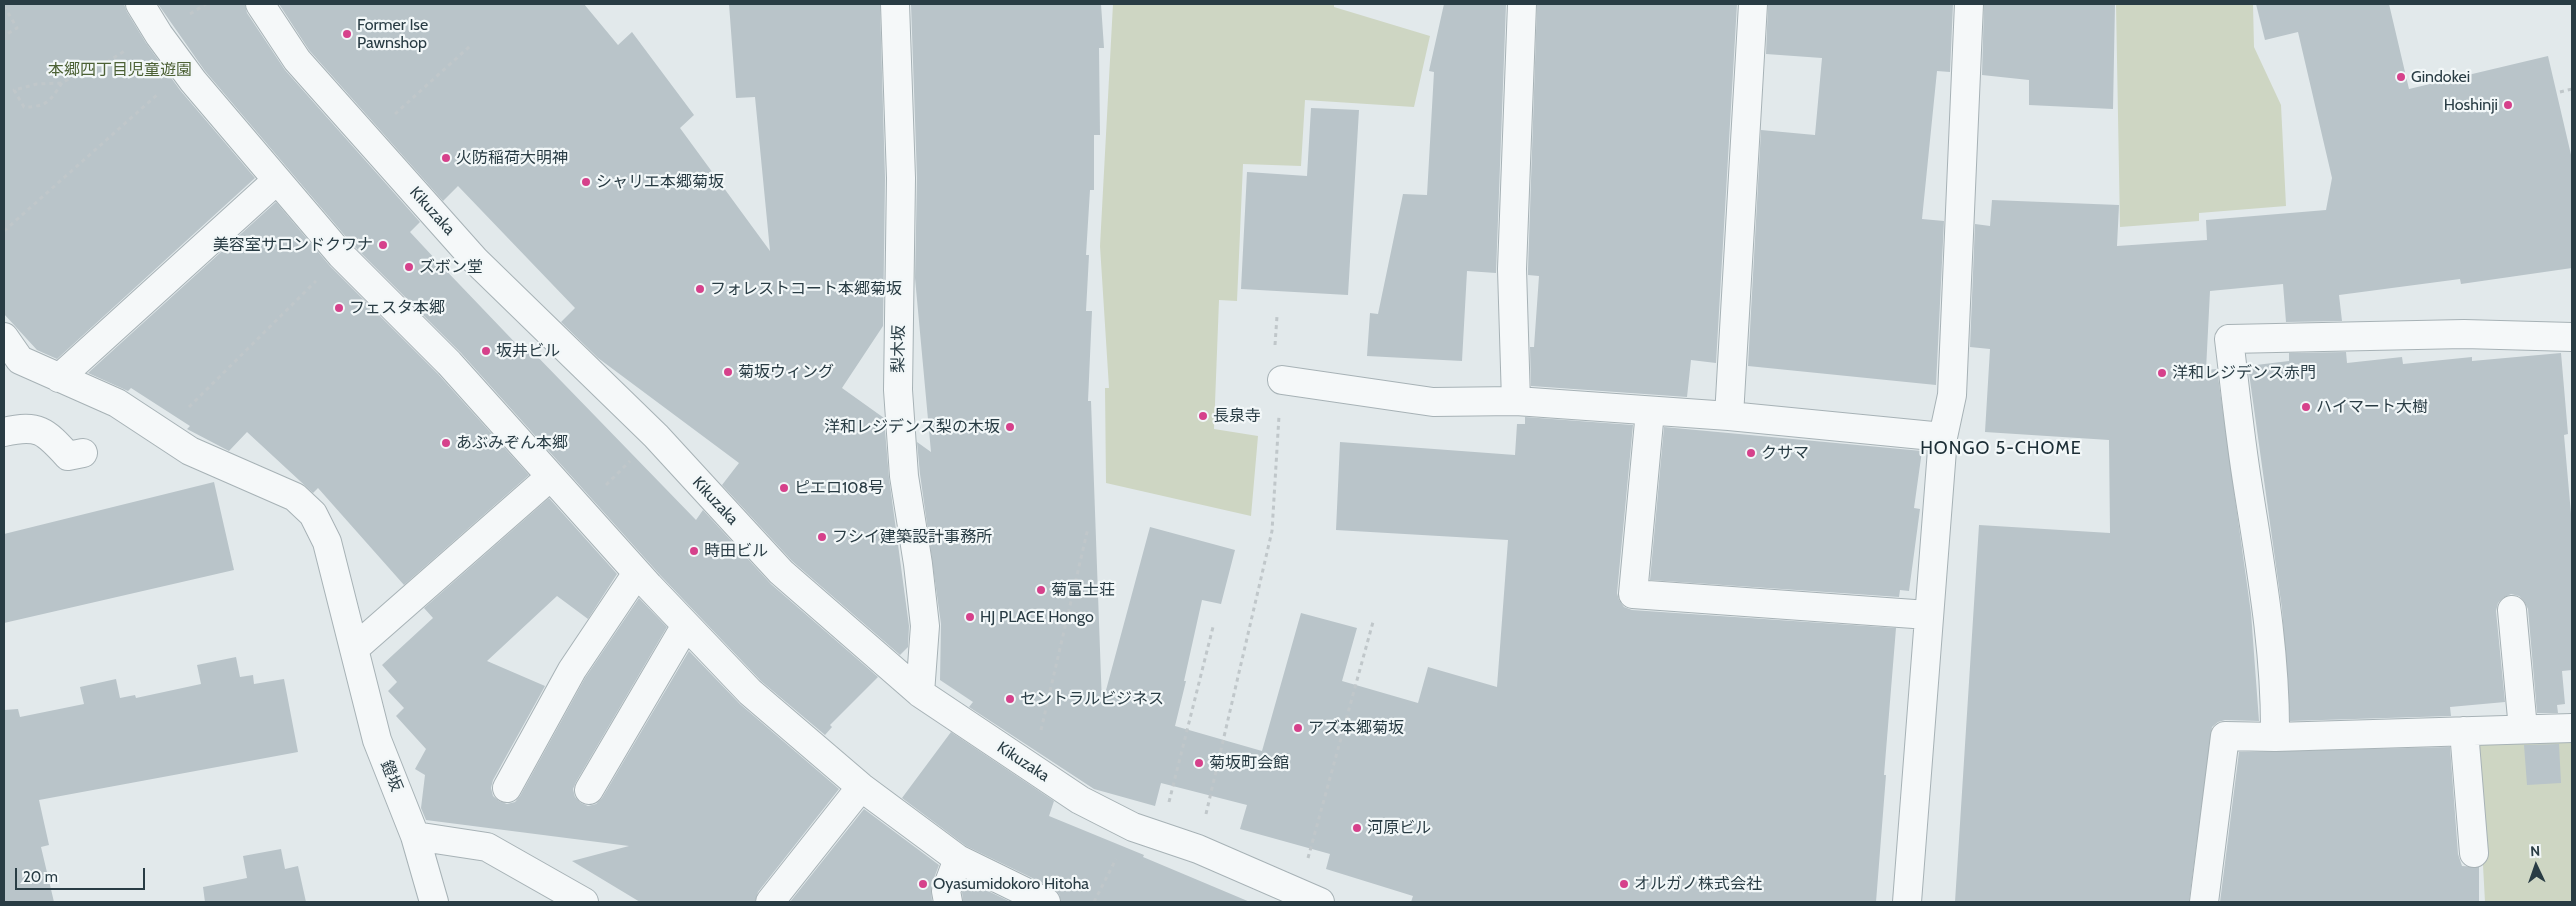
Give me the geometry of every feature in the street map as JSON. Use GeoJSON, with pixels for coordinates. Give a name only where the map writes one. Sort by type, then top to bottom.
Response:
{"type":"FeatureCollection","features":[{"type":"Feature","properties":{"kind":"street"},"geometry":{"type":"LineString","coordinates":[[140,4],[185,70],[341,255],[449,364],[637,573],[750,692],[861,787],[958,858],[1046,902]]}},
{"type":"Feature","properties":{"kind":"street","name":"Kikuzaka"},"geometry":{"type":"LineString","coordinates":[[260,4],[297,60],[475,260],[656,436],[781,572],[920,693],[1080,800],[1133,827],[1198,849],[1309,897]]}},
{"type":"Feature","properties":{"kind":"street","name":"梨木坂"},"geometry":{"type":"LineString","coordinates":[[895,4],[901,178],[898,390],[904,476],[925,626],[920,693]]}},
{"type":"Feature","properties":{"kind":"street"},"geometry":{"type":"LineString","coordinates":[[1516,401],[1512,269],[1522,4]]}},
{"type":"Feature","properties":{"kind":"street"},"geometry":{"type":"LineString","coordinates":[[1729,416],[1753,4]]}},
{"type":"Feature","properties":{"kind":"street"},"geometry":{"type":"LineString","coordinates":[[1907,902],[1943,438],[1952,395],[1969,4]]}},
{"type":"Feature","properties":{"kind":"street"},"geometry":{"type":"LineString","coordinates":[[59,378],[277,180]]}},
{"type":"Feature","properties":{"kind":"street"},"geometry":{"type":"LineString","coordinates":[[2275,737],[2275,695],[2266,597],[2247,484],[2229,339],[2454,334],[2572,337]]}},
{"type":"Feature","properties":{"kind":"street","name":"鐙坂"},"geometry":{"type":"LineString","coordinates":[[4,337],[20,360],[117,403],[190,451],[294,497],[313,514],[328,542],[377,740],[415,836],[434,902]]}},
{"type":"Feature","properties":{"kind":"street"},"geometry":{"type":"LineString","coordinates":[[1282,380],[1433,402],[1516,401],[1729,416],[1943,438]]}},
{"type":"Feature","properties":{"kind":"street"},"geometry":{"type":"LineString","coordinates":[[1650,411],[1633,594],[1928,615]]}},
{"type":"Feature","properties":{"kind":"street"},"geometry":{"type":"LineString","coordinates":[[4,432],[22,428],[46,432],[68,456],[83,453]]}},
{"type":"Feature","properties":{"kind":"street"},"geometry":{"type":"LineString","coordinates":[[354,649],[550,476]]}},
{"type":"Feature","properties":{"kind":"street"},"geometry":{"type":"LineString","coordinates":[[507,788],[572,670],[637,573]]}},
{"type":"Feature","properties":{"kind":"street"},"geometry":{"type":"LineString","coordinates":[[2512,610],[2523,729]]}},
{"type":"Feature","properties":{"kind":"street"},"geometry":{"type":"LineString","coordinates":[[589,790],[686,625]]}},
{"type":"Feature","properties":{"kind":"street"},"geometry":{"type":"LineString","coordinates":[[2204,902],[2225,736],[2275,737],[2572,728]]}},
{"type":"Feature","properties":{"kind":"street"},"geometry":{"type":"LineString","coordinates":[[2464,730],[2474,853]]}},
{"type":"Feature","properties":{"kind":"street"},"geometry":{"type":"LineString","coordinates":[[770,902],[861,787]]}},
{"type":"Feature","properties":{"kind":"street"},"geometry":{"type":"LineString","coordinates":[[415,836],[486,847],[584,902]]}},
{"type":"Feature","properties":{"kind":"street"},"geometry":{"type":"LineString","coordinates":[[948,902],[946,891],[958,858]]}},
{"type":"Feature","properties":{"kind":"path"},"geometry":{"type":"LineString","coordinates":[[4,6],[17,28],[4,36]]}},
{"type":"Feature","properties":{"kind":"path"},"geometry":{"type":"LineString","coordinates":[[62,83],[38,84],[14,90],[24,107],[39,107],[50,101],[62,83],[97,62],[104,64],[156,30]]}},
{"type":"Feature","properties":{"kind":"path"},"geometry":{"type":"LineString","coordinates":[[368,139],[470,46]]}},
{"type":"Feature","properties":{"kind":"path"},"geometry":{"type":"LineString","coordinates":[[4,231],[185,70]]}},
{"type":"Feature","properties":{"kind":"path"},"geometry":{"type":"LineString","coordinates":[[2560,92],[2572,89]]}},
{"type":"Feature","properties":{"kind":"path"},"geometry":{"type":"LineString","coordinates":[[162,434],[341,255]]}},
{"type":"Feature","properties":{"kind":"path"},"geometry":{"type":"LineString","coordinates":[[1198,849],[1272,531],[1282,380]]}},
{"type":"Feature","properties":{"kind":"path"},"geometry":{"type":"LineString","coordinates":[[580,510],[656,436]]}},
{"type":"Feature","properties":{"kind":"path"},"geometry":{"type":"LineString","coordinates":[[1032,768],[1088,528]]}},
{"type":"Feature","properties":{"kind":"path"},"geometry":{"type":"LineString","coordinates":[[1309,897],[1373,622]]}},
{"type":"Feature","properties":{"kind":"path"},"geometry":{"type":"LineString","coordinates":[[1160,836],[1213,626]]}},
{"type":"Feature","properties":{"kind":"path"},"geometry":{"type":"LineString","coordinates":[[1094,902],[1133,827]]}},
{"type":"Feature","properties":{"kind":"green space"},"geometry":{"type":"Polygon","coordinates":[[[1113,4],[1334,4],[1334,7],[1430,36],[1414,107],[1305,100],[1301,166],[1243,164],[1237,301],[1219,300],[1214,429],[1258,436],[1251,516],[1106,483],[1105,388],[1109,388],[1100,246],[1113,4]]]}},
{"type":"Feature","properties":{"kind":"green space"},"geometry":{"type":"Polygon","coordinates":[[[2116,4],[2253,4],[2254,47],[2281,105],[2286,206],[2199,213],[2199,221],[2120,227],[2116,4]]]}},
{"type":"Feature","properties":{"kind":"green space"},"geometry":{"type":"Polygon","coordinates":[[[2572,731],[2572,902],[2485,902],[2476,736],[2572,731]]]}},
{"type":"Feature","properties":{"kind":"building"},"geometry":{"type":"Polygon","coordinates":[[[4,4],[124,4],[146,43],[180,90],[255,178],[57,359],[37,350],[4,314],[4,4]]]}},
{"type":"Feature","properties":{"kind":"building"},"geometry":{"type":"Polygon","coordinates":[[[158,4],[245,4],[247,13],[285,70],[420,222],[410,232],[437,261],[526,354],[531,350],[696,520],[703,510],[771,584],[878,677],[830,725],[832,727],[825,735],[761,681],[660,575],[461,353],[352,244],[205,71],[158,4]]]}},
{"type":"Feature","properties":{"kind":"building"},"geometry":{"type":"Polygon","coordinates":[[[279,4],[584,4],[618,45],[632,32],[694,115],[680,128],[770,251],[755,97],[736,98],[729,4],[880,4],[885,178],[883,326],[842,388],[884,418],[889,478],[909,626],[908,647],[900,655],[792,561],[722,485],[739,463],[598,358],[561,322],[575,308],[458,186],[443,201],[309,50],[279,4]]]}},
{"type":"Feature","properties":{"kind":"building"},"geometry":{"type":"Polygon","coordinates":[[[911,4],[1101,4],[1104,48],[1099,48],[1100,135],[1094,135],[1094,190],[1090,190],[1086,255],[1089,255],[1086,311],[1092,311],[1088,401],[1091,401],[1102,705],[1150,527],[1235,550],[1221,604],[1202,600],[1175,726],[1262,751],[1301,613],[1357,628],[1342,681],[1418,703],[1428,667],[1497,687],[1508,540],[1336,530],[1340,442],[1515,455],[1517,424],[1525,424],[1525,417],[1633,425],[1617,593],[1624,607],[1632,610],[1896,628],[1876,902],[1411,902],[1413,896],[1326,869],[1330,854],[1240,829],[1247,805],[1161,783],[1155,806],[1094,789],[969,707],[973,702],[940,680],[941,624],[917,442],[931,452],[915,278],[917,178],[911,4]]]}},
{"type":"Feature","properties":{"kind":"building"},"geometry":{"type":"Polygon","coordinates":[[[1444,4],[1506,4],[1496,273],[1467,271],[1462,361],[1367,356],[1370,313],[1378,314],[1403,194],[1427,195],[1434,72],[1429,71],[1444,4]]]}},
{"type":"Feature","properties":{"kind":"building"},"geometry":{"type":"Polygon","coordinates":[[[1537,4],[1737,4],[1716,363],[1691,360],[1687,397],[1531,386],[1530,347],[1534,347],[1539,276],[1528,275],[1537,4]]]}},
{"type":"Feature","properties":{"kind":"building"},"geometry":{"type":"Polygon","coordinates":[[[1768,4],[1953,4],[1950,72],[1937,71],[1922,219],[1944,221],[1936,385],[1748,366],[1761,130],[1815,135],[1822,58],[1766,54],[1768,4]]]}},
{"type":"Feature","properties":{"kind":"building"},"geometry":{"type":"Polygon","coordinates":[[[1984,4],[2115,4],[2113,109],[2029,105],[2029,80],[1982,75],[1984,4]]]}},
{"type":"Feature","properties":{"kind":"building"},"geometry":{"type":"Polygon","coordinates":[[[2256,4],[2389,4],[2409,89],[2548,56],[2572,159],[2572,268],[2461,284],[2460,279],[2339,295],[2342,321],[2286,322],[2283,284],[2210,291],[2206,370],[2217,369],[2251,613],[2259,721],[2225,720],[2218,722],[2212,727],[2189,902],[1955,902],[1979,525],[2110,533],[2109,440],[1985,432],[1990,349],[1970,347],[1975,224],[1990,226],[1992,200],[2119,205],[2117,246],[2207,240],[2206,220],[2326,210],[2332,178],[2298,32],[2265,40],[2256,4]]]}},
{"type":"Feature","properties":{"kind":"building"},"geometry":{"type":"Polygon","coordinates":[[[1311,108],[1359,110],[1348,295],[1241,289],[1247,172],[1307,176],[1311,108]]]}},
{"type":"Feature","properties":{"kind":"building"},"geometry":{"type":"Polygon","coordinates":[[[276,202],[330,266],[438,374],[529,475],[404,585],[318,488],[313,493],[247,432],[229,451],[187,429],[190,426],[131,388],[128,391],[88,373],[276,202]]]}},
{"type":"Feature","properties":{"kind":"building"},"geometry":{"type":"Polygon","coordinates":[[[2346,352],[2347,363],[2402,357],[2403,364],[2472,357],[2472,361],[2561,353],[2568,434],[2564,435],[2572,525],[2572,670],[2562,671],[2565,704],[2557,705],[2558,713],[2537,713],[2528,609],[2519,596],[2511,594],[2498,603],[2496,611],[2505,702],[2450,707],[2451,716],[2290,721],[2282,609],[2248,366],[2289,361],[2289,353],[2346,352]]]}},
{"type":"Feature","properties":{"kind":"building"},"geometry":{"type":"Polygon","coordinates":[[[1664,427],[1922,451],[1914,508],[1920,509],[1909,591],[1900,590],[1899,597],[1650,580],[1664,427]]]}},
{"type":"Feature","properties":{"kind":"building"},"geometry":{"type":"Polygon","coordinates":[[[214,482],[234,570],[4,623],[4,534],[214,482]]]}},
{"type":"Feature","properties":{"kind":"building"},"geometry":{"type":"Polygon","coordinates":[[[549,498],[617,574],[588,619],[557,596],[487,661],[545,686],[493,780],[491,788],[493,796],[507,804],[515,802],[520,796],[585,678],[639,598],[667,627],[576,782],[573,789],[575,797],[581,803],[588,806],[596,804],[602,798],[689,651],[740,704],[839,789],[758,892],[755,902],[640,902],[572,861],[629,846],[426,820],[421,808],[425,775],[415,769],[426,749],[396,716],[404,708],[388,691],[397,682],[382,665],[433,618],[424,608],[549,498]]]}},
{"type":"Feature","properties":{"kind":"building"},"geometry":{"type":"Polygon","coordinates":[[[236,657],[240,677],[253,675],[254,684],[284,679],[298,752],[39,800],[49,845],[41,847],[54,902],[4,902],[4,710],[18,709],[20,717],[84,704],[80,687],[116,679],[120,698],[135,695],[136,698],[201,684],[197,665],[236,657]]]}},
{"type":"Feature","properties":{"kind":"building"},"geometry":{"type":"Polygon","coordinates":[[[951,732],[1054,801],[1049,816],[1144,855],[1143,857],[1250,902],[1061,902],[1059,894],[1053,888],[966,846],[902,798],[951,732]]]}},
{"type":"Feature","properties":{"kind":"building"},"geometry":{"type":"Polygon","coordinates":[[[2559,744],[2561,783],[2527,785],[2524,745],[2559,744]]]}},
{"type":"Feature","properties":{"kind":"building"},"geometry":{"type":"Polygon","coordinates":[[[2450,747],[2458,854],[2462,866],[2479,867],[2479,902],[2220,902],[2239,752],[2450,747]]]}},
{"type":"Feature","properties":{"kind":"building"},"geometry":{"type":"Polygon","coordinates":[[[864,809],[939,865],[931,886],[932,902],[790,902],[864,809]]]}},
{"type":"Feature","properties":{"kind":"building"},"geometry":{"type":"Polygon","coordinates":[[[281,849],[285,869],[298,866],[306,902],[205,902],[203,887],[247,878],[243,856],[281,849]]]}},
{"type":"Feature","properties":{"kind":"building"},"geometry":{"type":"Polygon","coordinates":[[[967,881],[1011,902],[963,902],[962,892],[967,881]]]}},
{"type":"Feature","properties":{"kind":"place","name":"Former Ise Pawnshop"},"geometry":{"type":"Point","coordinates":[347,34]}},
{"type":"Feature","properties":{"kind":"place","name":"Gindokei"},"geometry":{"type":"Point","coordinates":[2401,77]}},
{"type":"Feature","properties":{"kind":"place","name":"Hoshinji"},"geometry":{"type":"Point","coordinates":[2508,105]}},
{"type":"Feature","properties":{"kind":"place","name":"火防稲荷大明神"},"geometry":{"type":"Point","coordinates":[446,158]}},
{"type":"Feature","properties":{"kind":"place","name":"シャリエ本郷菊坂"},"geometry":{"type":"Point","coordinates":[586,182]}},
{"type":"Feature","properties":{"kind":"place","name":"美容室サロンドクワナ"},"geometry":{"type":"Point","coordinates":[383,245]}},
{"type":"Feature","properties":{"kind":"place","name":"ズボン堂"},"geometry":{"type":"Point","coordinates":[409,267]}},
{"type":"Feature","properties":{"kind":"place","name":"フォレストコート本郷菊坂"},"geometry":{"type":"Point","coordinates":[700,289]}},
{"type":"Feature","properties":{"kind":"place","name":"フェスタ本郷"},"geometry":{"type":"Point","coordinates":[339,308]}},
{"type":"Feature","properties":{"kind":"place","name":"坂井ビル"},"geometry":{"type":"Point","coordinates":[486,351]}},
{"type":"Feature","properties":{"kind":"place","name":"菊坂ウィング"},"geometry":{"type":"Point","coordinates":[728,372]}},
{"type":"Feature","properties":{"kind":"place","name":"洋和レジデンス赤門"},"geometry":{"type":"Point","coordinates":[2162,373]}},
{"type":"Feature","properties":{"kind":"place","name":"ハイマート大樹"},"geometry":{"type":"Point","coordinates":[2306,407]}},
{"type":"Feature","properties":{"kind":"place","name":"長泉寺"},"geometry":{"type":"Point","coordinates":[1203,416]}},
{"type":"Feature","properties":{"kind":"place","name":"洋和レジデンス梨の木坂"},"geometry":{"type":"Point","coordinates":[1010,427]}},
{"type":"Feature","properties":{"kind":"place","name":"あぶみぞん本郷"},"geometry":{"type":"Point","coordinates":[446,443]}},
{"type":"Feature","properties":{"kind":"place","name":"クサマ"},"geometry":{"type":"Point","coordinates":[1751,453]}},
{"type":"Feature","properties":{"kind":"place","name":"ピエロ108号"},"geometry":{"type":"Point","coordinates":[784,488]}},
{"type":"Feature","properties":{"kind":"place","name":"フシイ建築設計事務所"},"geometry":{"type":"Point","coordinates":[822,537]}},
{"type":"Feature","properties":{"kind":"place","name":"時田ビル"},"geometry":{"type":"Point","coordinates":[694,551]}},
{"type":"Feature","properties":{"kind":"place","name":"菊富士荘"},"geometry":{"type":"Point","coordinates":[1041,590]}},
{"type":"Feature","properties":{"kind":"place","name":"HJ PLACE Hongo"},"geometry":{"type":"Point","coordinates":[970,617]}},
{"type":"Feature","properties":{"kind":"place","name":"セントラルビジネス"},"geometry":{"type":"Point","coordinates":[1010,699]}},
{"type":"Feature","properties":{"kind":"place","name":"アズ本郷菊坂"},"geometry":{"type":"Point","coordinates":[1298,728]}},
{"type":"Feature","properties":{"kind":"place","name":"菊坂町会館"},"geometry":{"type":"Point","coordinates":[1199,763]}},
{"type":"Feature","properties":{"kind":"place","name":"河原ビル"},"geometry":{"type":"Point","coordinates":[1357,828]}},
{"type":"Feature","properties":{"kind":"place","name":"Oyasumidokoro Hitoha"},"geometry":{"type":"Point","coordinates":[923,884]}},
{"type":"Feature","properties":{"kind":"place","name":"オルガノ株式会社"},"geometry":{"type":"Point","coordinates":[1624,884]}},
{"type":"Feature","properties":{"kind":"district","name":"HONGO 5-CHOME"},"geometry":{"type":"Point","coordinates":[2001,449]}},
{"type":"Feature","properties":{"kind":"park label","name":"本郷四丁目児童遊園"},"geometry":{"type":"Point","coordinates":[120,70]}}]}
